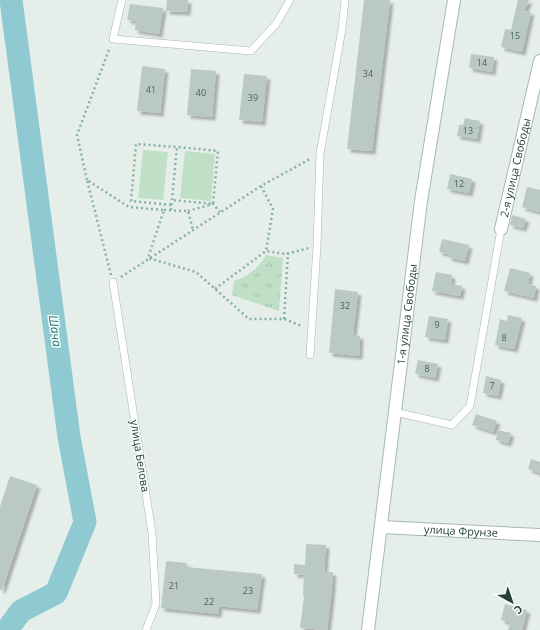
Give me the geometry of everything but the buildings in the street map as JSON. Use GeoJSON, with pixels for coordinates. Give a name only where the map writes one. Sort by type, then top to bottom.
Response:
{"type":"FeatureCollection","features":[{"type":"Feature","properties":{"kind":"street","name":"1-я улица Свободы"},"geometry":{"type":"LineString","coordinates":[[368,630],[421,201],[454,0]]}},
{"type":"Feature","properties":{"kind":"street","name":"2-я улица Свободы"},"geometry":{"type":"LineString","coordinates":[[501,229],[540,60]]}},
{"type":"Feature","properties":{"kind":"street","name":"улица Фрунзе"},"geometry":{"type":"LineString","coordinates":[[381,527],[540,535]]}},
{"type":"Feature","properties":{"kind":"lane"},"geometry":{"type":"LineString","coordinates":[[122,0],[113,39],[251,51],[276,24],[290,0]]}},
{"type":"Feature","properties":{"kind":"lane"},"geometry":{"type":"LineString","coordinates":[[310,355],[317,246],[320,154],[342,29],[345,0]]}},
{"type":"Feature","properties":{"kind":"lane"},"geometry":{"type":"LineString","coordinates":[[395,412],[452,425],[470,406],[501,229]]}},
{"type":"Feature","properties":{"kind":"lane","name":"улица Белова"},"geometry":{"type":"LineString","coordinates":[[113,282],[152,533],[156,604],[146,630]]}},
{"type":"Feature","properties":{"kind":"path"},"geometry":{"type":"LineString","coordinates":[[113,39],[77,135],[113,282],[261,186],[320,154]]}},
{"type":"Feature","properties":{"kind":"path"},"geometry":{"type":"LineString","coordinates":[[171,205],[131,201],[136,144],[218,151],[213,204]]}},
{"type":"Feature","properties":{"kind":"path"},"geometry":{"type":"LineString","coordinates":[[171,210],[177,147]]}},
{"type":"Feature","properties":{"kind":"path"},"geometry":{"type":"LineString","coordinates":[[87,180],[129,207],[188,211],[213,204]]}},
{"type":"Feature","properties":{"kind":"path"},"geometry":{"type":"LineString","coordinates":[[261,186],[273,209],[266,251]]}},
{"type":"Feature","properties":{"kind":"path"},"geometry":{"type":"LineString","coordinates":[[172,200],[213,204],[220,212]]}},
{"type":"Feature","properties":{"kind":"path"},"geometry":{"type":"LineString","coordinates":[[148,258],[164,210]]}},
{"type":"Feature","properties":{"kind":"path"},"geometry":{"type":"LineString","coordinates":[[188,211],[193,230]]}},
{"type":"Feature","properties":{"kind":"path"},"geometry":{"type":"LineString","coordinates":[[215,289],[266,251],[288,253],[317,246]]}},
{"type":"Feature","properties":{"kind":"path"},"geometry":{"type":"LineString","coordinates":[[284,319],[288,253]]}},
{"type":"Feature","properties":{"kind":"path"},"geometry":{"type":"LineString","coordinates":[[148,258],[196,272],[249,319],[284,319],[312,330]]}},
{"type":"Feature","properties":{"kind":"green space"},"geometry":{"type":"Polygon","coordinates":[[[143,150],[168,152],[163,200],[138,198],[143,150]]]}},
{"type":"Feature","properties":{"kind":"green space"},"geometry":{"type":"Polygon","coordinates":[[[185,151],[215,154],[211,201],[180,198],[185,151]]]}},
{"type":"Feature","properties":{"kind":"green space"},"geometry":{"type":"Polygon","coordinates":[[[266,255],[283,258],[279,311],[232,295],[234,281],[253,271],[266,255]]]}},
{"type":"Feature","properties":{"kind":"waterway","name":"Шача"},"geometry":{"type":"LineString","coordinates":[[7,630],[21,611],[56,593],[85,522],[69,437],[11,0]]}}]}
